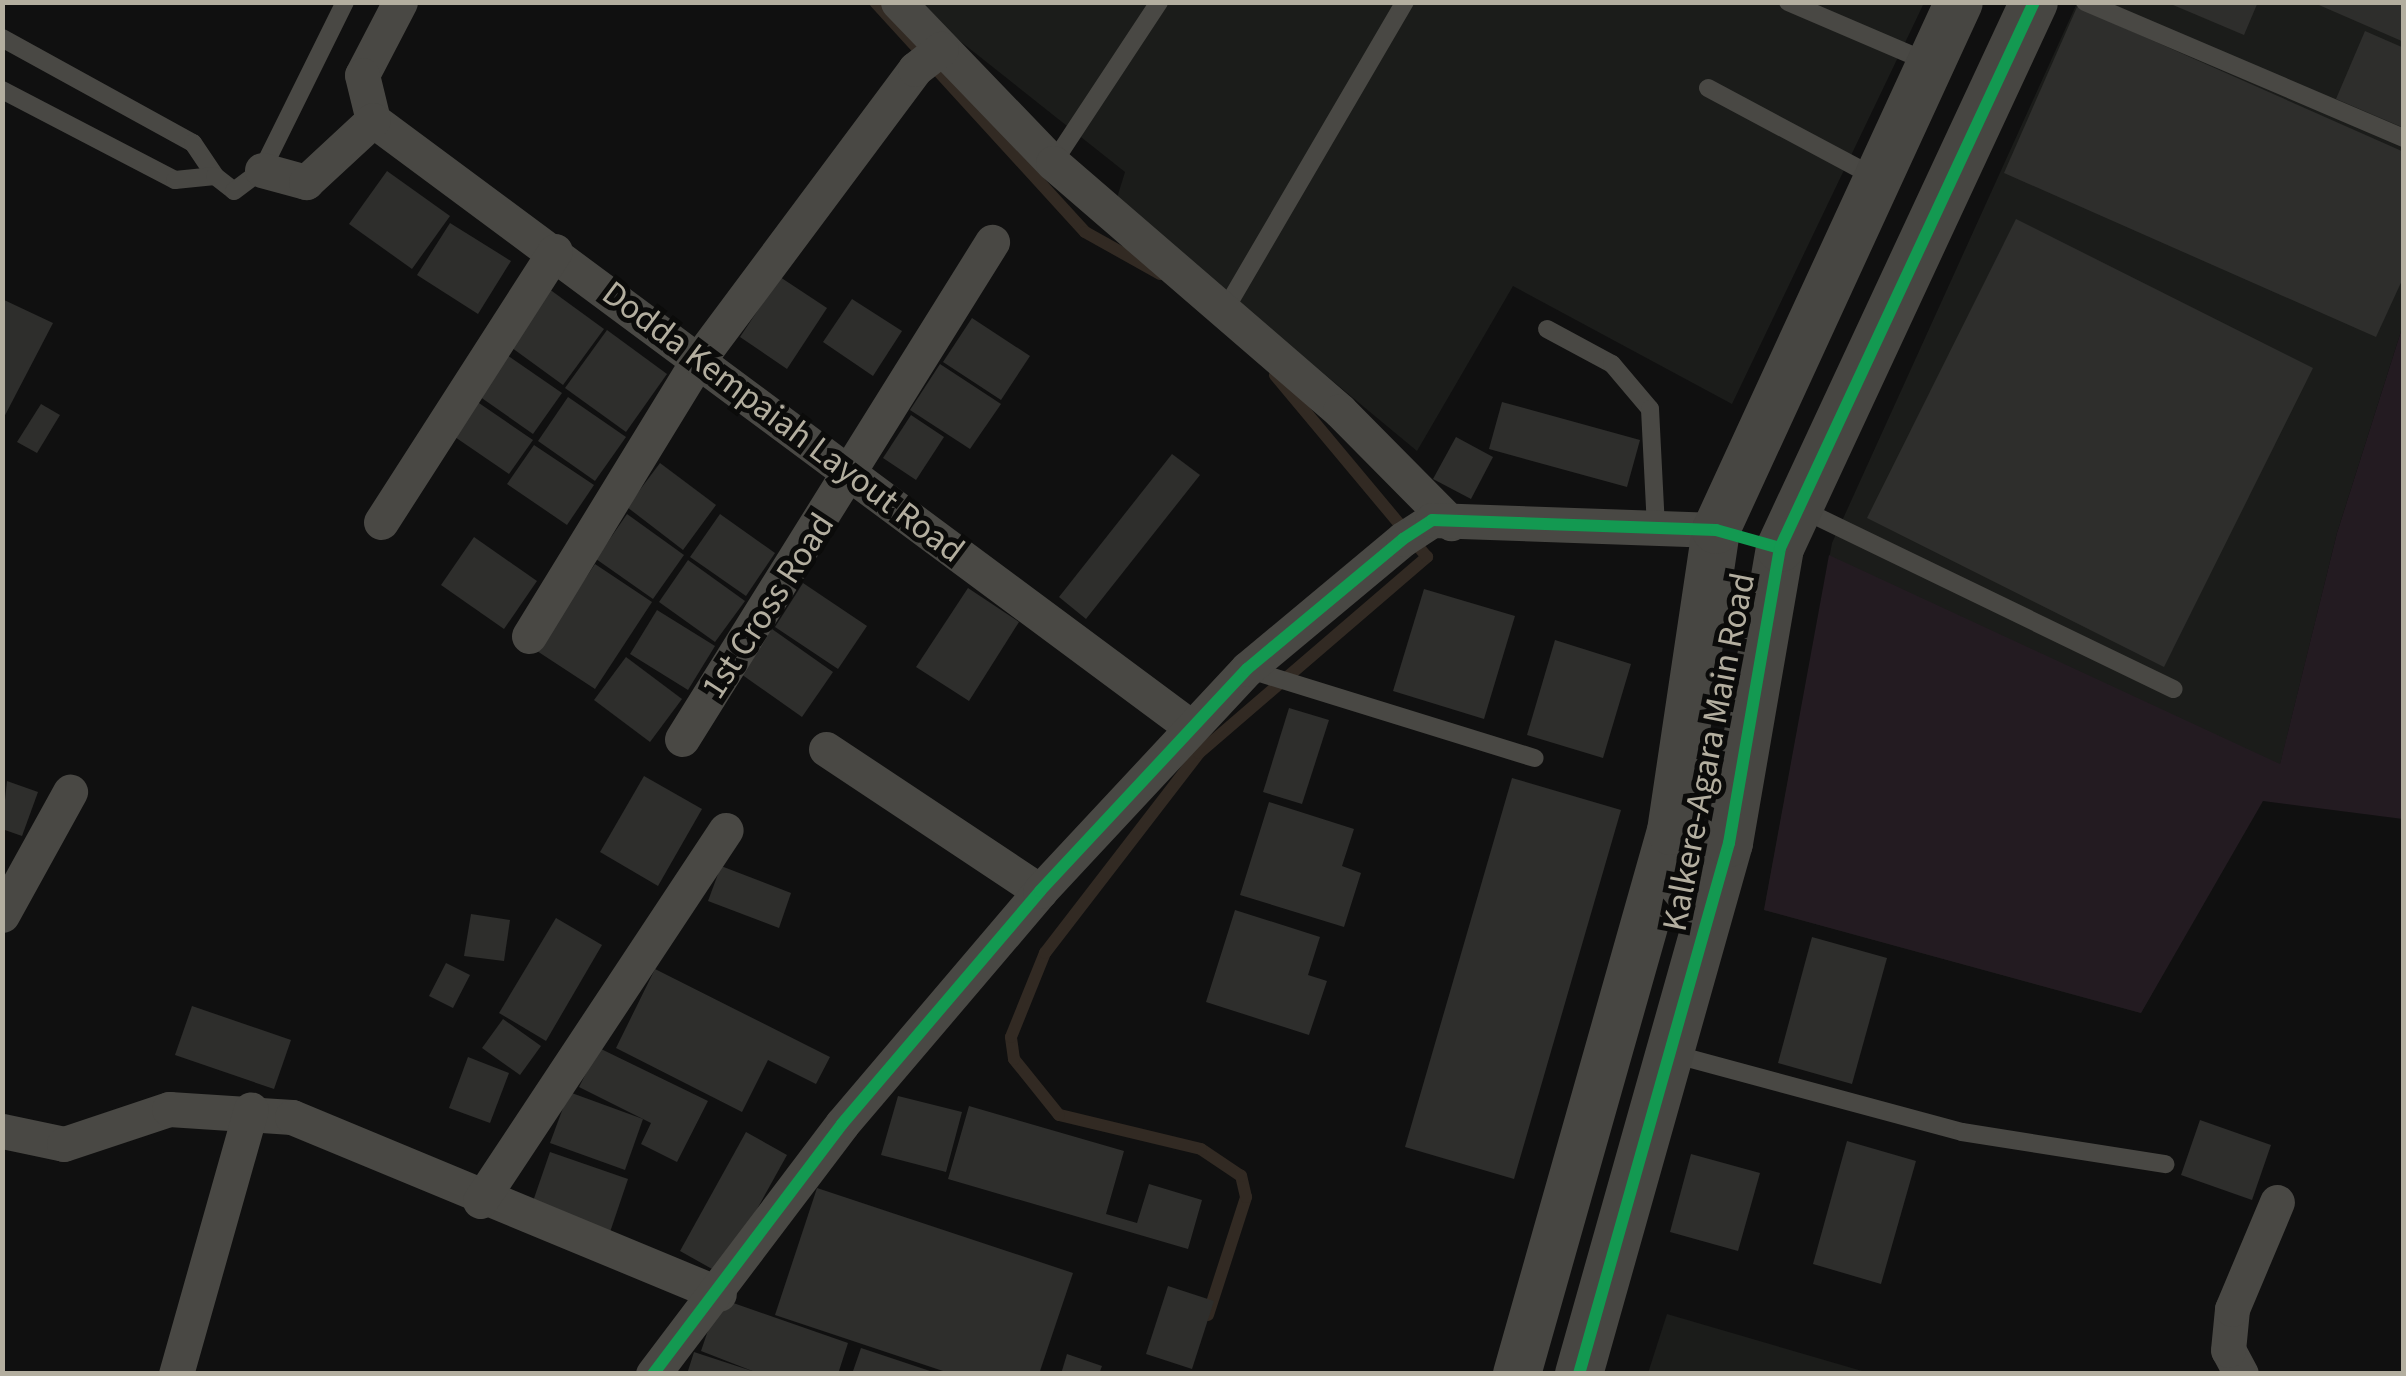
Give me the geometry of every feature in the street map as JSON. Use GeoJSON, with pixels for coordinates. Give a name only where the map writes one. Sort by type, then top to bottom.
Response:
{"type":"FeatureCollection","features":[{"type":"Feature","properties":{"kind":"street"},"geometry":{"type":"LineString","coordinates":[[262,170],[306,182],[373,120],[362,75],[400,2]]}},
{"type":"Feature","properties":{"kind":"street"},"geometry":{"type":"LineString","coordinates":[[898,2],[931,58],[1226,308],[1428,527]]}},
{"type":"Feature","properties":{"kind":"street","name":"Kalkere-Agara Main Road"},"geometry":{"type":"LineString","coordinates":[[1517,1374],[1671,831],[1716,530],[1875,178],[1960,2]]}},
{"type":"Feature","properties":{"kind":"street","name":"Kalkere-Agara Main Road"},"geometry":{"type":"LineString","coordinates":[[1579,1374],[1673,1054],[1728,843],[1789,528],[2034,2]]}},
{"type":"Feature","properties":{"kind":"street"},"geometry":{"type":"LineString","coordinates":[[529,636],[699,359],[931,58]]}},
{"type":"Feature","properties":{"kind":"street","name":"Dodda Kempaiah Layout Road"},"geometry":{"type":"LineString","coordinates":[[373,120],[555,251],[1191,727]]}},
{"type":"Feature","properties":{"kind":"street","name":"1st Cross Road"},"geometry":{"type":"LineString","coordinates":[[682,740],[854,473],[992,242]]}},
{"type":"Feature","properties":{"kind":"street"},"geometry":{"type":"LineString","coordinates":[[381,522],[555,251]]}},
{"type":"Feature","properties":{"kind":"street"},"geometry":{"type":"LineString","coordinates":[[654,1374],[719,1294],[842,1124],[1040,891],[1191,727],[1428,527],[1789,528]]}},
{"type":"Feature","properties":{"kind":"street"},"geometry":{"type":"LineString","coordinates":[[826,750],[1040,891]]}},
{"type":"Feature","properties":{"kind":"street"},"geometry":{"type":"LineString","coordinates":[[2,915],[70,792]]}},
{"type":"Feature","properties":{"kind":"street"},"geometry":{"type":"LineString","coordinates":[[480,1202],[726,830]]}},
{"type":"Feature","properties":{"kind":"street"},"geometry":{"type":"LineString","coordinates":[[2,1131],[85,1143],[147,1113],[250,1110],[292,1116],[480,1202],[719,1294]]}},
{"type":"Feature","properties":{"kind":"street"},"geometry":{"type":"LineString","coordinates":[[176,1374],[250,1110]]}},
{"type":"Feature","properties":{"kind":"street"},"geometry":{"type":"LineString","coordinates":[[2240,1374],[2228,1350],[2232,1309],[2277,1202]]}},
{"type":"Feature","properties":{"kind":"lane"},"geometry":{"type":"LineString","coordinates":[[2,38],[193,143],[215,176],[234,192],[262,170],[346,2]]}},
{"type":"Feature","properties":{"kind":"lane"},"geometry":{"type":"LineString","coordinates":[[1052,163],[1159,2]]}},
{"type":"Feature","properties":{"kind":"lane"},"geometry":{"type":"LineString","coordinates":[[1226,308],[1405,2]]}},
{"type":"Feature","properties":{"kind":"lane"},"geometry":{"type":"LineString","coordinates":[[1788,2],[1930,63]]}},
{"type":"Feature","properties":{"kind":"lane"},"geometry":{"type":"LineString","coordinates":[[2086,2],[2404,138]]}},
{"type":"Feature","properties":{"kind":"lane"},"geometry":{"type":"LineString","coordinates":[[1708,88],[1875,178]]}},
{"type":"Feature","properties":{"kind":"lane"},"geometry":{"type":"LineString","coordinates":[[2,90],[174,180],[215,176]]}},
{"type":"Feature","properties":{"kind":"lane"},"geometry":{"type":"LineString","coordinates":[[1547,329],[1612,364],[1650,409],[1656,527]]}},
{"type":"Feature","properties":{"kind":"lane"},"geometry":{"type":"LineString","coordinates":[[1789,528],[2174,688]]}},
{"type":"Feature","properties":{"kind":"lane"},"geometry":{"type":"LineString","coordinates":[[1255,672],[1535,758]]}},
{"type":"Feature","properties":{"kind":"lane"},"geometry":{"type":"LineString","coordinates":[[1673,1054],[1962,1132],[2164,1164]]}},
{"type":"Feature","properties":{"kind":"shaded area"},"geometry":{"type":"Polygon","coordinates":[[[912,3],[1924,3],[1732,404],[1513,286],[1417,451],[1116,201],[1125,172],[912,3]]]}},
{"type":"Feature","properties":{"kind":"shaded area"},"geometry":{"type":"Polygon","coordinates":[[[2077,3],[2403,3],[2403,325],[2337,533],[2280,765],[2141,1013],[1764,910],[1832,543],[2077,3]]]}},
{"type":"Feature","properties":{"kind":"shaded area"},"geometry":{"type":"Polygon","coordinates":[[[2403,325],[2403,819],[2263,801],[2141,1013],[1764,910],[1829,555],[2280,764],[2337,533],[2403,325]]]}},
{"type":"Feature","properties":{"kind":"shaded area"},"geometry":{"type":"Polygon","coordinates":[[[1667,1314],[1869,1373],[1648,1373],[1667,1314]]]}},
{"type":"Feature","properties":{"kind":"building"},"geometry":{"type":"Polygon","coordinates":[[[2166,2],[2258,2],[2244,35],[2166,2]]]}},
{"type":"Feature","properties":{"kind":"building"},"geometry":{"type":"Polygon","coordinates":[[[2312,2],[2404,2],[2404,42],[2312,2]]]}},
{"type":"Feature","properties":{"kind":"building"},"geometry":{"type":"Polygon","coordinates":[[[2077,7],[2404,152],[2404,276],[2376,337],[2004,173],[2077,7]]]}},
{"type":"Feature","properties":{"kind":"building"},"geometry":{"type":"Polygon","coordinates":[[[2365,31],[2404,48],[2404,128],[2336,99],[2365,31]]]}},
{"type":"Feature","properties":{"kind":"building"},"geometry":{"type":"Polygon","coordinates":[[[387,171],[450,216],[412,269],[349,224],[387,171]]]}},
{"type":"Feature","properties":{"kind":"building"},"geometry":{"type":"Polygon","coordinates":[[[2016,219],[2313,368],[2164,667],[1867,518],[2016,219]]]}},
{"type":"Feature","properties":{"kind":"building"},"geometry":{"type":"Polygon","coordinates":[[[450,223],[511,261],[478,314],[417,275],[450,223]]]}},
{"type":"Feature","properties":{"kind":"building"},"geometry":{"type":"Polygon","coordinates":[[[780,277],[827,308],[787,369],[740,337],[780,277]]]}},
{"type":"Feature","properties":{"kind":"building"},"geometry":{"type":"Polygon","coordinates":[[[545,286],[604,329],[563,385],[504,342],[545,286]]]}},
{"type":"Feature","properties":{"kind":"building"},"geometry":{"type":"Polygon","coordinates":[[[2,299],[53,323],[2,421],[2,299]]]}},
{"type":"Feature","properties":{"kind":"building"},"geometry":{"type":"Polygon","coordinates":[[[852,299],[902,331],[873,376],[823,342],[852,299]]]}},
{"type":"Feature","properties":{"kind":"building"},"geometry":{"type":"Polygon","coordinates":[[[972,318],[1030,356],[1001,400],[943,362],[972,318]]]}},
{"type":"Feature","properties":{"kind":"building"},"geometry":{"type":"Polygon","coordinates":[[[607,330],[667,374],[626,432],[565,388],[607,330]]]}},
{"type":"Feature","properties":{"kind":"building"},"geometry":{"type":"Polygon","coordinates":[[[504,353],[562,393],[533,434],[476,394],[504,353]]]}},
{"type":"Feature","properties":{"kind":"building"},"geometry":{"type":"Polygon","coordinates":[[[940,364],[1001,404],[970,449],[910,410],[940,364]]]}},
{"type":"Feature","properties":{"kind":"building"},"geometry":{"type":"Polygon","coordinates":[[[568,397],[626,437],[595,481],[538,441],[568,397]]]}},
{"type":"Feature","properties":{"kind":"building"},"geometry":{"type":"Polygon","coordinates":[[[476,401],[533,440],[509,474],[452,435],[476,401]]]}},
{"type":"Feature","properties":{"kind":"building"},"geometry":{"type":"Polygon","coordinates":[[[1502,402],[1640,440],[1627,487],[1489,449],[1502,402]]]}},
{"type":"Feature","properties":{"kind":"building"},"geometry":{"type":"Polygon","coordinates":[[[41,404],[60,415],[37,453],[17,442],[41,404]]]}},
{"type":"Feature","properties":{"kind":"building"},"geometry":{"type":"Polygon","coordinates":[[[911,415],[944,437],[916,480],[883,458],[911,415]]]}},
{"type":"Feature","properties":{"kind":"building"},"geometry":{"type":"Polygon","coordinates":[[[1456,437],[1493,457],[1471,499],[1433,479],[1456,437]]]}},
{"type":"Feature","properties":{"kind":"building"},"geometry":{"type":"Polygon","coordinates":[[[534,445],[594,485],[567,525],[507,484],[534,445]]]}},
{"type":"Feature","properties":{"kind":"building"},"geometry":{"type":"Polygon","coordinates":[[[1172,454],[1200,475],[1086,619],[1059,597],[1172,454]]]}},
{"type":"Feature","properties":{"kind":"building"},"geometry":{"type":"Polygon","coordinates":[[[660,463],[716,505],[683,550],[627,507],[660,463]]]}},
{"type":"Feature","properties":{"kind":"building"},"geometry":{"type":"Polygon","coordinates":[[[627,514],[684,555],[653,599],[596,559],[627,514]]]}},
{"type":"Feature","properties":{"kind":"building"},"geometry":{"type":"Polygon","coordinates":[[[720,514],[775,553],[746,596],[690,557],[720,514]]]}},
{"type":"Feature","properties":{"kind":"building"},"geometry":{"type":"Polygon","coordinates":[[[474,537],[537,581],[504,629],[441,585],[474,537]]]}},
{"type":"Feature","properties":{"kind":"building"},"geometry":{"type":"Polygon","coordinates":[[[688,560],[745,601],[715,642],[659,602],[688,560]]]}},
{"type":"Feature","properties":{"kind":"building"},"geometry":{"type":"Polygon","coordinates":[[[595,564],[652,602],[595,689],[537,651],[595,564]]]}},
{"type":"Feature","properties":{"kind":"building"},"geometry":{"type":"Polygon","coordinates":[[[803,583],[867,626],[838,669],[775,627],[803,583]]]}},
{"type":"Feature","properties":{"kind":"building"},"geometry":{"type":"Polygon","coordinates":[[[968,588],[1019,622],[969,701],[916,667],[968,588]]]}},
{"type":"Feature","properties":{"kind":"building"},"geometry":{"type":"Polygon","coordinates":[[[1424,589],[1515,616],[1484,719],[1393,691],[1424,589]]]}},
{"type":"Feature","properties":{"kind":"building"},"geometry":{"type":"Polygon","coordinates":[[[657,610],[715,646],[688,690],[630,654],[657,610]]]}},
{"type":"Feature","properties":{"kind":"building"},"geometry":{"type":"Polygon","coordinates":[[[772,629],[833,672],[802,717],[741,674],[772,629]]]}},
{"type":"Feature","properties":{"kind":"building"},"geometry":{"type":"Polygon","coordinates":[[[1555,640],[1631,664],[1603,758],[1527,735],[1555,640]]]}},
{"type":"Feature","properties":{"kind":"building"},"geometry":{"type":"Polygon","coordinates":[[[626,657],[682,699],[650,742],[594,700],[626,657]]]}},
{"type":"Feature","properties":{"kind":"building"},"geometry":{"type":"Polygon","coordinates":[[[1289,708],[1329,720],[1302,804],[1263,792],[1289,708]]]}},
{"type":"Feature","properties":{"kind":"building"},"geometry":{"type":"Polygon","coordinates":[[[644,776],[702,809],[658,886],[600,852],[644,776]]]}},
{"type":"Feature","properties":{"kind":"building"},"geometry":{"type":"Polygon","coordinates":[[[1512,778],[1621,810],[1514,1179],[1405,1147],[1512,778]]]}},
{"type":"Feature","properties":{"kind":"building"},"geometry":{"type":"Polygon","coordinates":[[[7,781],[38,792],[22,836],[2,829],[7,781]]]}},
{"type":"Feature","properties":{"kind":"building"},"geometry":{"type":"Polygon","coordinates":[[[1269,802],[1354,829],[1342,866],[1361,873],[1344,927],[1240,895],[1269,802]]]}},
{"type":"Feature","properties":{"kind":"building"},"geometry":{"type":"Polygon","coordinates":[[[721,866],[791,893],[779,928],[708,901],[721,866]]]}},
{"type":"Feature","properties":{"kind":"building"},"geometry":{"type":"Polygon","coordinates":[[[1235,910],[1320,937],[1308,975],[1327,981],[1309,1035],[1206,1002],[1235,910]]]}},
{"type":"Feature","properties":{"kind":"building"},"geometry":{"type":"Polygon","coordinates":[[[471,914],[510,920],[504,961],[464,956],[471,914]]]}},
{"type":"Feature","properties":{"kind":"building"},"geometry":{"type":"Polygon","coordinates":[[[556,918],[602,945],[546,1041],[499,1013],[556,918]]]}},
{"type":"Feature","properties":{"kind":"building"},"geometry":{"type":"Polygon","coordinates":[[[1812,937],[1887,958],[1852,1084],[1778,1063],[1812,937]]]}},
{"type":"Feature","properties":{"kind":"building"},"geometry":{"type":"Polygon","coordinates":[[[446,963],[470,975],[453,1008],[429,996],[446,963]]]}},
{"type":"Feature","properties":{"kind":"building"},"geometry":{"type":"Polygon","coordinates":[[[655,969],[830,1057],[816,1084],[768,1060],[742,1112],[616,1048],[655,969]]]}},
{"type":"Feature","properties":{"kind":"building"},"geometry":{"type":"Polygon","coordinates":[[[192,1006],[291,1040],[274,1089],[175,1055],[192,1006]]]}},
{"type":"Feature","properties":{"kind":"building"},"geometry":{"type":"Polygon","coordinates":[[[503,1019],[541,1046],[520,1075],[482,1048],[503,1019]]]}},
{"type":"Feature","properties":{"kind":"building"},"geometry":{"type":"Polygon","coordinates":[[[599,1048],[708,1101],[677,1162],[641,1144],[651,1123],[579,1087],[599,1048]]]}},
{"type":"Feature","properties":{"kind":"building"},"geometry":{"type":"Polygon","coordinates":[[[468,1057],[509,1073],[490,1123],[449,1108],[468,1057]]]}},
{"type":"Feature","properties":{"kind":"building"},"geometry":{"type":"Polygon","coordinates":[[[569,1092],[643,1119],[625,1170],[550,1143],[569,1092]]]}},
{"type":"Feature","properties":{"kind":"building"},"geometry":{"type":"Polygon","coordinates":[[[898,1096],[962,1112],[946,1172],[881,1155],[898,1096]]]}},
{"type":"Feature","properties":{"kind":"building"},"geometry":{"type":"Polygon","coordinates":[[[969,1106],[1124,1151],[1106,1214],[1137,1223],[1149,1184],[1202,1200],[1188,1249],[948,1179],[969,1106]]]}},
{"type":"Feature","properties":{"kind":"building"},"geometry":{"type":"Polygon","coordinates":[[[2200,1120],[2271,1145],[2252,1200],[2181,1175],[2200,1120]]]}},
{"type":"Feature","properties":{"kind":"building"},"geometry":{"type":"Polygon","coordinates":[[[746,1132],[787,1155],[721,1274],[680,1251],[746,1132]]]}},
{"type":"Feature","properties":{"kind":"building"},"geometry":{"type":"Polygon","coordinates":[[[1847,1141],[1916,1161],[1881,1284],[1813,1264],[1847,1141]]]}},
{"type":"Feature","properties":{"kind":"building"},"geometry":{"type":"Polygon","coordinates":[[[550,1152],[628,1179],[608,1238],[530,1210],[550,1152]]]}},
{"type":"Feature","properties":{"kind":"building"},"geometry":{"type":"Polygon","coordinates":[[[1691,1154],[1760,1173],[1738,1251],[1670,1232],[1691,1154]]]}},
{"type":"Feature","properties":{"kind":"building"},"geometry":{"type":"Polygon","coordinates":[[[817,1188],[1073,1273],[1039,1374],[952,1374],[775,1315],[817,1188]]]}},
{"type":"Feature","properties":{"kind":"building"},"geometry":{"type":"Polygon","coordinates":[[[1168,1286],[1214,1301],[1192,1369],[1146,1354],[1168,1286]]]}},
{"type":"Feature","properties":{"kind":"building"},"geometry":{"type":"Polygon","coordinates":[[[719,1298],[848,1343],[838,1374],[687,1374],[694,1352],[755,1372],[701,1351],[719,1298]]]}},
{"type":"Feature","properties":{"kind":"building"},"geometry":{"type":"Polygon","coordinates":[[[861,1348],[936,1373],[936,1374],[852,1374],[861,1348]]]}},
{"type":"Feature","properties":{"kind":"building"},"geometry":{"type":"Polygon","coordinates":[[[1067,1354],[1102,1366],[1099,1374],[1061,1374],[1067,1354]]]}},
{"type":"Feature","properties":{"kind":"waterway"},"geometry":{"type":"LineString","coordinates":[[875,2],[1085,232],[1160,274]]}},
{"type":"Feature","properties":{"kind":"waterway"},"geometry":{"type":"LineString","coordinates":[[1208,1315],[1246,1197],[1241,1176],[1201,1149],[1059,1115],[1014,1059],[1011,1037],[1045,953],[1199,753],[1427,557],[1275,375]]}},
{"type":"Feature","properties":{"kind":"cycle path"},"geometry":{"type":"LineString","coordinates":[[1579,1374],[1729,843],[1780,548],[2034,2]]}},
{"type":"Feature","properties":{"kind":"cycle path"},"geometry":{"type":"LineString","coordinates":[[653,1374],[842,1124],[1040,891],[1247,669],[1403,539],[1432,520],[1716,530],[1780,548]]}}]}
